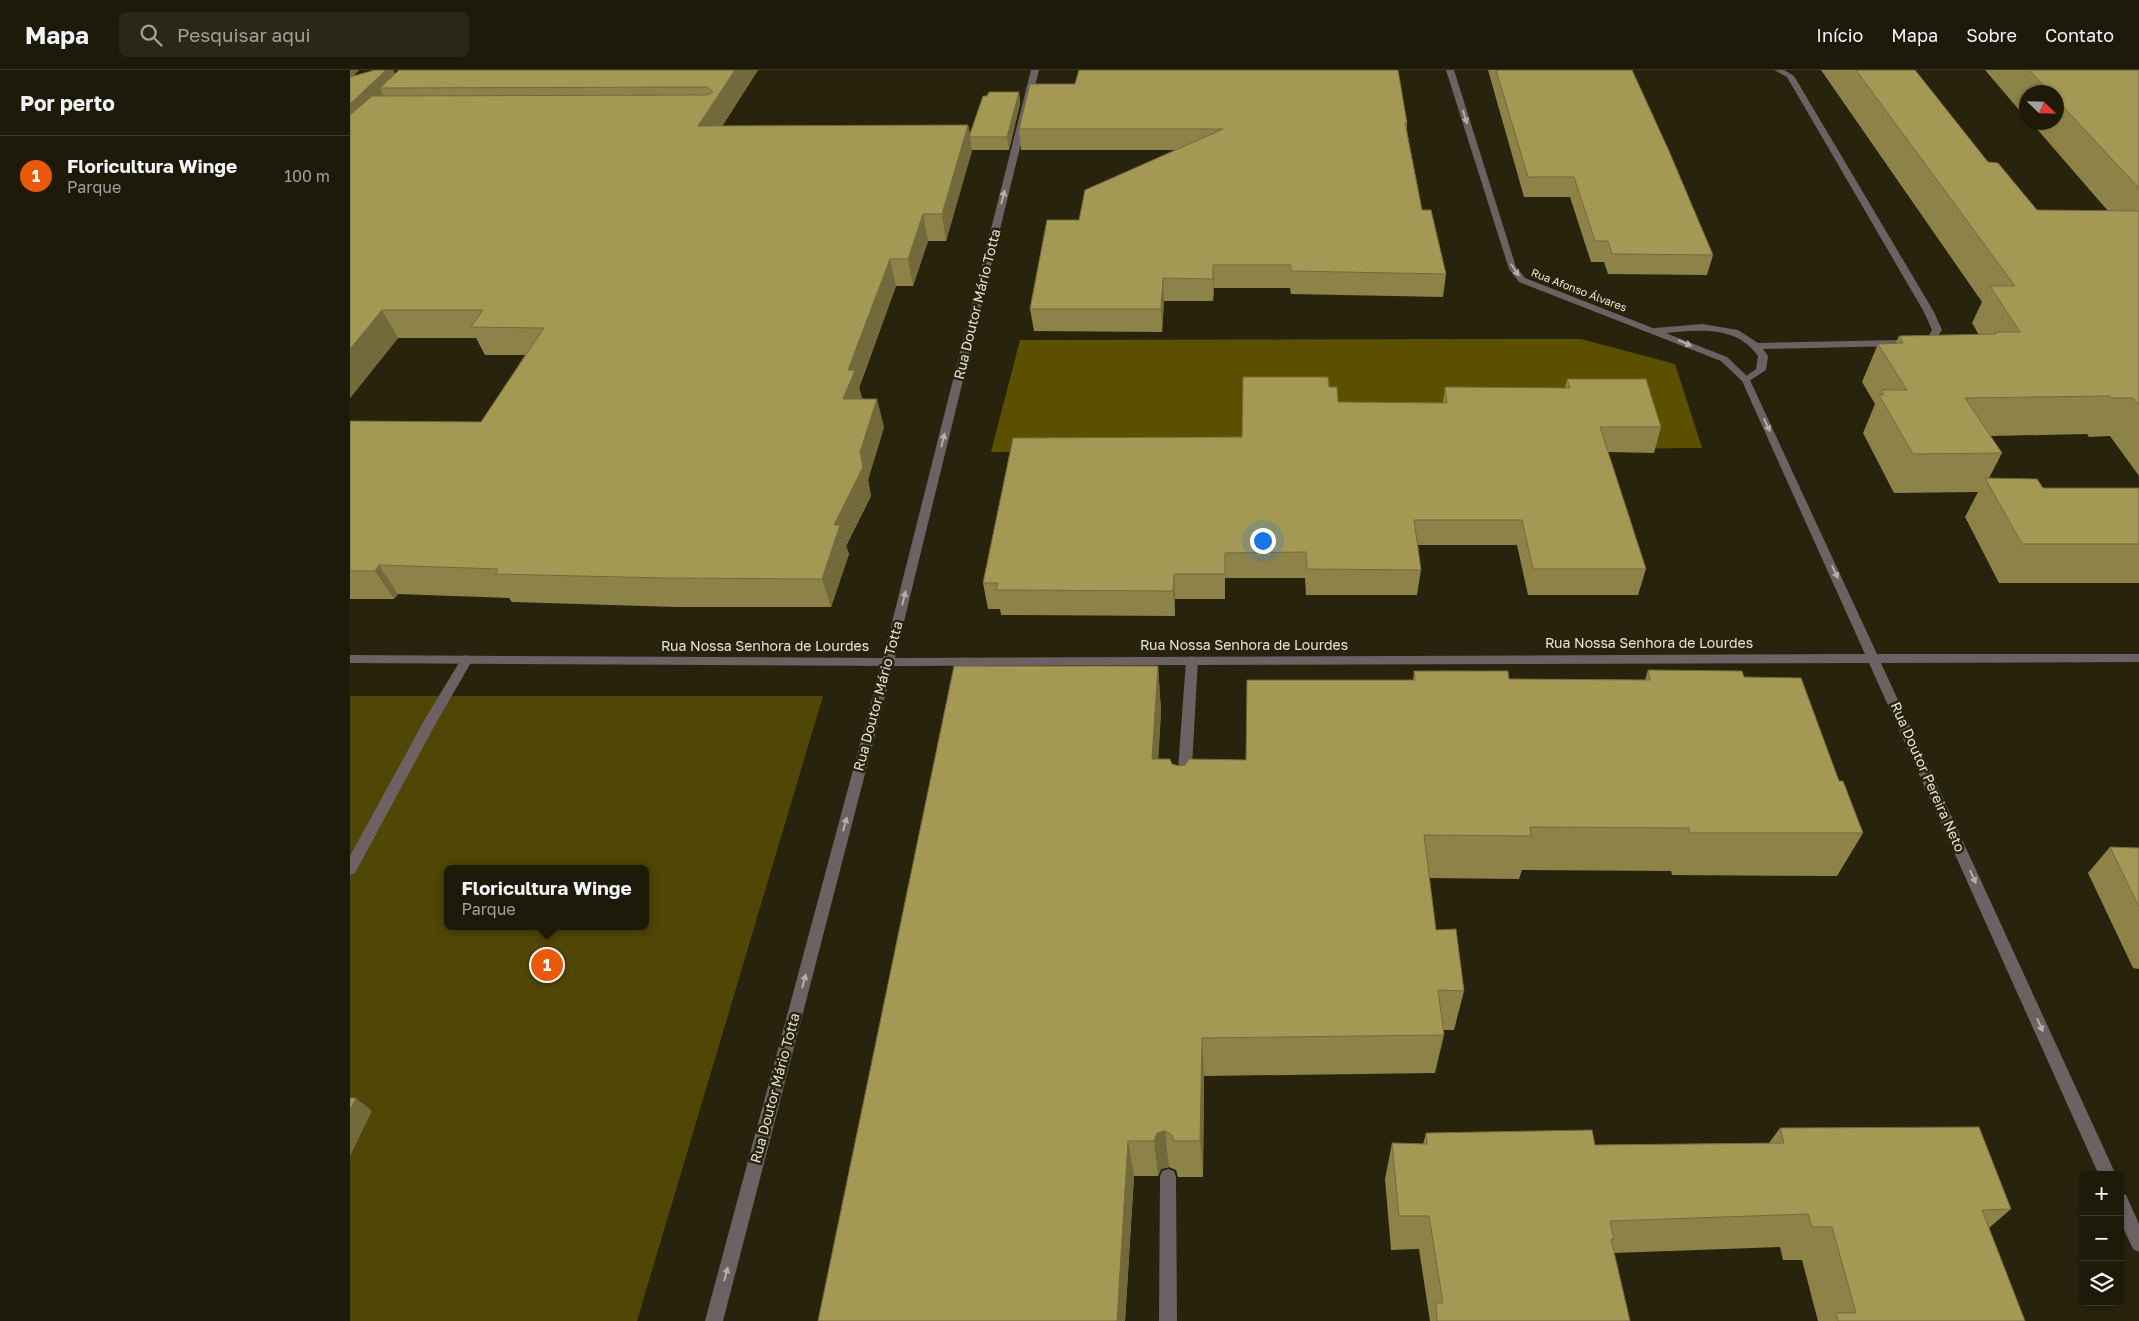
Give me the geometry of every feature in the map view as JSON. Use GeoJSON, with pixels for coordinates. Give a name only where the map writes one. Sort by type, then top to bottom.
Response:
{"type":"FeatureCollection","features":[{"type":"Feature","properties":{"kind":"street","name":"Rua Doutor Mário Totta"},"geometry":{"type":"LineString","coordinates":[[714,1321],[888,662],[1035,70]]}},
{"type":"Feature","properties":{"kind":"street","name":"Rua Afonso Álvares"},"geometry":{"type":"LineString","coordinates":[[1450,70],[1512,267],[1522,280],[1656,331],[1724,360],[1746,380]]}},
{"type":"Feature","properties":{"kind":"street"},"geometry":{"type":"LineString","coordinates":[[1756,346],[1898,342],[1931,339],[1937,330],[1929,312],[1790,76],[1778,70]]}},
{"type":"Feature","properties":{"kind":"street"},"geometry":{"type":"LineString","coordinates":[[1656,331],[1702,327],[1735,332],[1756,346],[1763,356],[1761,370],[1746,380]]}},
{"type":"Feature","properties":{"kind":"street","name":"Rua Doutor Pereira Neto"},"geometry":{"type":"LineString","coordinates":[[1746,380],[1874,657],[2106,1171]]}},
{"type":"Feature","properties":{"kind":"street","name":"Rua Nossa Senhora de Lourdes"},"geometry":{"type":"LineString","coordinates":[[350,659],[888,662],[1874,657],[2139,658]]}},
{"type":"Feature","properties":{"kind":"street"},"geometry":{"type":"LineString","coordinates":[[350,869],[430,722],[467,660]]}},
{"type":"Feature","properties":{"kind":"street"},"geometry":{"type":"LineString","coordinates":[[1183,794],[1192,660]]}},
{"type":"Feature","properties":{"kind":"street"},"geometry":{"type":"LineString","coordinates":[[1168,1176],[1168,1321]]}},
{"type":"Feature","properties":{"kind":"street"},"geometry":{"type":"LineString","coordinates":[[2124,1210],[2139,1243]]}},
{"type":"Feature","properties":{"kind":"shaded area"},"geometry":{"type":"Polygon","coordinates":[[[1581,339],[1675,364],[1702,448],[991,452],[1020,340],[1581,339]]]}},
{"type":"Feature","properties":{"kind":"shaded area"},"geometry":{"type":"Polygon","coordinates":[[[350,696],[823,696],[637,1321],[350,1321],[350,696]]]}},
{"type":"Feature","properties":{"kind":"building"},"geometry":{"type":"Polygon","coordinates":[[[375,70],[386,70],[350,104],[350,77],[375,70]]]}},
{"type":"Feature","properties":{"kind":"building"},"geometry":{"type":"Polygon","coordinates":[[[399,70],[735,70],[698,126],[968,125],[942,214],[923,214],[908,259],[890,259],[848,370],[855,370],[843,399],[877,399],[860,452],[863,467],[834,525],[840,525],[822,579],[495,574],[498,569],[379,565],[375,571],[350,571],[350,421],[481,422],[544,328],[471,327],[483,310],[382,310],[350,349],[350,115],[372,96],[707,95],[713,92],[707,87],[380,88],[399,70]]]}},
{"type":"Feature","properties":{"kind":"building"},"geometry":{"type":"Polygon","coordinates":[[[1079,70],[1398,70],[1407,123],[1405,123],[1422,210],[1431,210],[1446,274],[1291,271],[1291,265],[1213,265],[1213,279],[1163,278],[1161,309],[1030,309],[1047,220],[1079,220],[1085,190],[1223,129],[1019,129],[1030,84],[1075,84],[1079,70]]]}},
{"type":"Feature","properties":{"kind":"building"},"geometry":{"type":"Polygon","coordinates":[[[1496,70],[1632,70],[1713,255],[1612,254],[1608,241],[1595,241],[1574,177],[1528,177],[1496,70]]]}},
{"type":"Feature","properties":{"kind":"building"},"geometry":{"type":"Polygon","coordinates":[[[1856,70],[1915,70],[1988,162],[1998,163],[2037,210],[2139,211],[2139,405],[2133,398],[2111,398],[2110,396],[1965,398],[2002,453],[1913,454],[1879,395],[1884,395],[1881,390],[1907,390],[1878,344],[1903,343],[1899,336],[2020,332],[1990,286],[2015,286],[1856,70]]]}},
{"type":"Feature","properties":{"kind":"building"},"geometry":{"type":"Polygon","coordinates":[[[2029,70],[2139,70],[2139,188],[2064,108],[2064,85],[2043,85],[2029,70]]]}},
{"type":"Feature","properties":{"kind":"building"},"geometry":{"type":"Polygon","coordinates":[[[989,92],[1019,92],[1007,137],[970,137],[983,96],[987,96],[989,92]]]}},
{"type":"Feature","properties":{"kind":"building"},"geometry":{"type":"Polygon","coordinates":[[[1243,377],[1328,377],[1329,387],[1337,387],[1338,402],[1447,403],[1445,387],[1570,388],[1567,379],[1646,379],[1661,427],[1600,427],[1646,569],[1533,569],[1522,520],[1414,520],[1421,570],[1307,569],[1306,552],[1225,553],[1225,574],[1174,574],[1173,591],[996,590],[998,583],[983,583],[1013,438],[1242,437],[1243,377]]]}},
{"type":"Feature","properties":{"kind":"building"},"geometry":{"type":"Polygon","coordinates":[[[1985,478],[2037,479],[2043,488],[2139,488],[2139,544],[2022,544],[1985,478]]]}},
{"type":"Feature","properties":{"kind":"building"},"geometry":{"type":"Polygon","coordinates":[[[954,666],[1158,666],[1152,759],[1170,759],[1172,764],[1179,766],[1185,765],[1189,759],[1246,760],[1247,680],[1415,680],[1414,671],[1508,671],[1509,679],[1650,680],[1648,670],[1742,671],[1744,677],[1801,678],[1839,781],[1843,781],[1863,833],[1690,833],[1689,828],[1530,827],[1531,836],[1424,835],[1436,930],[1456,929],[1464,991],[1438,990],[1444,1035],[1202,1038],[1200,1141],[1174,1141],[1172,1135],[1165,1131],[1157,1133],[1154,1141],[1128,1141],[1117,1321],[818,1321],[954,666]]]}},
{"type":"Feature","properties":{"kind":"building"},"geometry":{"type":"Polygon","coordinates":[[[2110,847],[2139,848],[2139,907],[2110,847]]]}},
{"type":"Feature","properties":{"kind":"building"},"geometry":{"type":"Polygon","coordinates":[[[350,1098],[356,1098],[350,1110],[350,1098]]]}},
{"type":"Feature","properties":{"kind":"building"},"geometry":{"type":"Polygon","coordinates":[[[1979,1127],[2011,1209],[1982,1210],[2025,1321],[1838,1321],[1836,1313],[1856,1313],[1832,1227],[1812,1227],[1808,1214],[1610,1221],[1614,1239],[1611,1239],[1630,1321],[1437,1321],[1436,1303],[1443,1303],[1429,1216],[1399,1216],[1392,1143],[1427,1144],[1426,1133],[1592,1130],[1595,1145],[1784,1143],[1780,1128],[1979,1127]]]}},
{"type":"Feature","properties":{"kind":"place","name":"Floricultura Winge"},"geometry":{"type":"Point","coordinates":[547,965]}}]}
